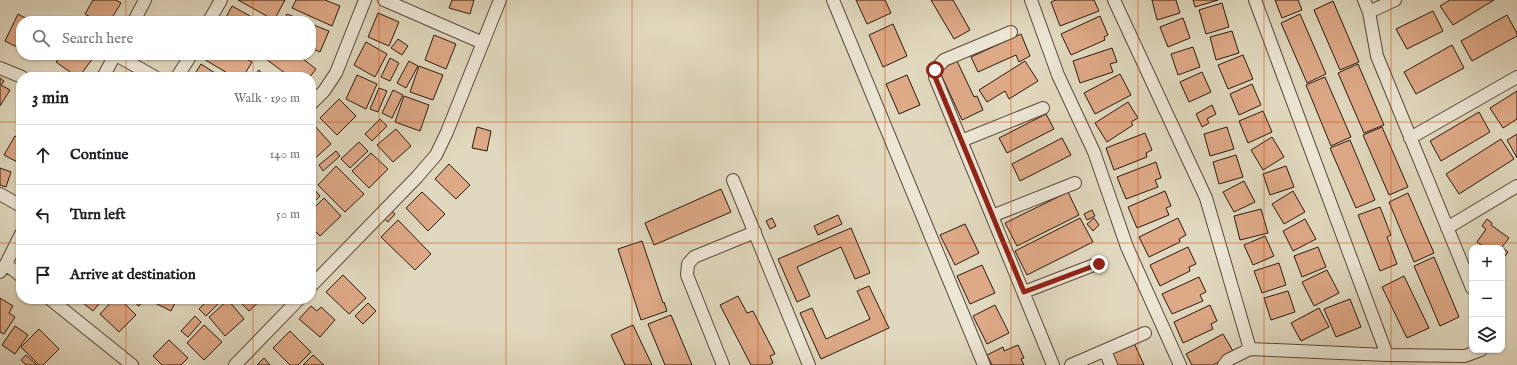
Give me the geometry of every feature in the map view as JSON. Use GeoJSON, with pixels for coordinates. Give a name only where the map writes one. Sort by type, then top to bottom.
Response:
{"type":"FeatureCollection","features":[{"type":"Feature","properties":{"kind":"street"},"geometry":{"type":"LineString","coordinates":[[137,16],[145,0]]}},
{"type":"Feature","properties":{"kind":"street"},"geometry":{"type":"LineString","coordinates":[[212,16],[221,0]]}},
{"type":"Feature","properties":{"kind":"street"},"geometry":{"type":"LineString","coordinates":[[316,99],[324,91],[336,73],[365,0]]}},
{"type":"Feature","properties":{"kind":"street"},"geometry":{"type":"LineString","coordinates":[[384,0],[483,43]]}},
{"type":"Feature","properties":{"kind":"street"},"geometry":{"type":"LineString","coordinates":[[316,281],[417,177],[436,155],[447,132],[500,0]]}},
{"type":"Feature","properties":{"kind":"street"},"geometry":{"type":"LineString","coordinates":[[833,0],[984,365]]}},
{"type":"Feature","properties":{"kind":"street"},"geometry":{"type":"LineString","coordinates":[[1031,0],[1058,76],[1094,152],[1127,247],[1180,365]]}},
{"type":"Feature","properties":{"kind":"street"},"geometry":{"type":"LineString","coordinates":[[1114,0],[1206,198],[1250,349]]}},
{"type":"Feature","properties":{"kind":"street"},"geometry":{"type":"LineString","coordinates":[[1255,0],[1387,355]]}},
{"type":"Feature","properties":{"kind":"street"},"geometry":{"type":"LineString","coordinates":[[1364,0],[1369,12],[1377,56],[1469,281]]}},
{"type":"Feature","properties":{"kind":"street"},"geometry":{"type":"LineString","coordinates":[[1369,12],[1395,0]]}},
{"type":"Feature","properties":{"kind":"street"},"geometry":{"type":"LineString","coordinates":[[1011,32],[944,60],[935,70],[935,77],[1053,365]]}},
{"type":"Feature","properties":{"kind":"street"},"geometry":{"type":"LineString","coordinates":[[106,72],[113,60]]}},
{"type":"Feature","properties":{"kind":"street"},"geometry":{"type":"LineString","coordinates":[[125,60],[145,72]]}},
{"type":"Feature","properties":{"kind":"street"},"geometry":{"type":"LineString","coordinates":[[180,72],[188,60]]}},
{"type":"Feature","properties":{"kind":"street"},"geometry":{"type":"LineString","coordinates":[[0,68],[16,75]]}},
{"type":"Feature","properties":{"kind":"street"},"geometry":{"type":"LineString","coordinates":[[1410,138],[1517,77]]}},
{"type":"Feature","properties":{"kind":"street"},"geometry":{"type":"LineString","coordinates":[[961,141],[1044,108]]}},
{"type":"Feature","properties":{"kind":"street"},"geometry":{"type":"LineString","coordinates":[[733,180],[809,365]]}},
{"type":"Feature","properties":{"kind":"street"},"geometry":{"type":"LineString","coordinates":[[992,216],[1075,183]]}},
{"type":"Feature","properties":{"kind":"street"},"geometry":{"type":"LineString","coordinates":[[1448,228],[1517,186]]}},
{"type":"Feature","properties":{"kind":"street"},"geometry":{"type":"LineString","coordinates":[[0,194],[16,203]]}},
{"type":"Feature","properties":{"kind":"street"},"geometry":{"type":"LineString","coordinates":[[723,365],[687,275],[688,264],[694,257],[755,232]]}},
{"type":"Feature","properties":{"kind":"street"},"geometry":{"type":"LineString","coordinates":[[16,243],[3,268],[16,274]]}},
{"type":"Feature","properties":{"kind":"street"},"geometry":{"type":"LineString","coordinates":[[1024,292],[1099,264]]}},
{"type":"Feature","properties":{"kind":"street"},"geometry":{"type":"LineString","coordinates":[[56,304],[132,365]]}},
{"type":"Feature","properties":{"kind":"street"},"geometry":{"type":"LineString","coordinates":[[235,365],[294,304]]}},
{"type":"Feature","properties":{"kind":"street"},"geometry":{"type":"LineString","coordinates":[[1071,365],[1145,333]]}},
{"type":"Feature","properties":{"kind":"street"},"geometry":{"type":"LineString","coordinates":[[1224,365],[1228,360],[1250,349],[1387,355],[1465,356],[1473,353]]}},
{"type":"Feature","properties":{"kind":"street"},"geometry":{"type":"LineString","coordinates":[[1105,350],[1111,365]]}},
{"type":"Feature","properties":{"kind":"building"},"geometry":{"type":"Polygon","coordinates":[[[93,0],[116,0],[121,3],[113,16],[88,16],[85,14],[93,0]]]}},
{"type":"Feature","properties":{"kind":"building"},"geometry":{"type":"Polygon","coordinates":[[[238,0],[285,0],[276,16],[267,16],[238,0]]]}},
{"type":"Feature","properties":{"kind":"building"},"geometry":{"type":"Polygon","coordinates":[[[296,0],[325,0],[340,6],[332,26],[316,19],[316,16],[310,16],[292,8],[296,0]]]}},
{"type":"Feature","properties":{"kind":"building"},"geometry":{"type":"Polygon","coordinates":[[[452,0],[474,0],[470,14],[449,8],[452,0]]]}},
{"type":"Feature","properties":{"kind":"building"},"geometry":{"type":"Polygon","coordinates":[[[856,0],[885,0],[891,13],[867,24],[856,0]]]}},
{"type":"Feature","properties":{"kind":"building"},"geometry":{"type":"Polygon","coordinates":[[[931,0],[953,0],[970,30],[954,39],[931,0]]]}},
{"type":"Feature","properties":{"kind":"building"},"geometry":{"type":"Polygon","coordinates":[[[1056,0],[1094,0],[1099,11],[1060,26],[1051,2],[1056,0]]]}},
{"type":"Feature","properties":{"kind":"building"},"geometry":{"type":"Polygon","coordinates":[[[1152,0],[1176,0],[1180,13],[1157,20],[1152,0]]]}},
{"type":"Feature","properties":{"kind":"building"},"geometry":{"type":"Polygon","coordinates":[[[1193,0],[1218,0],[1195,7],[1193,0]]]}},
{"type":"Feature","properties":{"kind":"building"},"geometry":{"type":"Polygon","coordinates":[[[1275,0],[1298,0],[1302,10],[1282,18],[1275,0]]]}},
{"type":"Feature","properties":{"kind":"building"},"geometry":{"type":"Polygon","coordinates":[[[1450,0],[1494,0],[1453,25],[1440,6],[1450,0]]]}},
{"type":"Feature","properties":{"kind":"building"},"geometry":{"type":"Polygon","coordinates":[[[1333,1],[1359,62],[1340,70],[1314,10],[1333,1]]]}},
{"type":"Feature","properties":{"kind":"building"},"geometry":{"type":"Polygon","coordinates":[[[1222,3],[1229,27],[1206,34],[1199,10],[1222,3]]]}},
{"type":"Feature","properties":{"kind":"building"},"geometry":{"type":"Polygon","coordinates":[[[232,6],[250,16],[227,16],[232,6]]]}},
{"type":"Feature","properties":{"kind":"building"},"geometry":{"type":"Polygon","coordinates":[[[1433,11],[1443,31],[1407,49],[1396,29],[1433,11]]]}},
{"type":"Feature","properties":{"kind":"building"},"geometry":{"type":"Polygon","coordinates":[[[378,13],[399,22],[389,46],[368,37],[378,13]]]}},
{"type":"Feature","properties":{"kind":"building"},"geometry":{"type":"Polygon","coordinates":[[[1300,14],[1326,74],[1307,83],[1281,23],[1300,14]]]}},
{"type":"Feature","properties":{"kind":"building"},"geometry":{"type":"Polygon","coordinates":[[[1507,15],[1517,33],[1517,36],[1472,61],[1461,41],[1507,15]]]}},
{"type":"Feature","properties":{"kind":"building"},"geometry":{"type":"Polygon","coordinates":[[[1100,16],[1108,35],[1104,37],[1105,40],[1071,55],[1061,34],[1100,16]]]}},
{"type":"Feature","properties":{"kind":"building"},"geometry":{"type":"Polygon","coordinates":[[[16,18],[16,46],[5,41],[16,18]]]}},
{"type":"Feature","properties":{"kind":"building"},"geometry":{"type":"Polygon","coordinates":[[[1183,18],[1190,38],[1168,47],[1160,27],[1183,18]]]}},
{"type":"Feature","properties":{"kind":"building"},"geometry":{"type":"Polygon","coordinates":[[[893,24],[907,56],[883,67],[869,35],[893,24]]]}},
{"type":"Feature","properties":{"kind":"building"},"geometry":{"type":"Polygon","coordinates":[[[316,26],[329,31],[320,52],[316,50],[316,26]]]}},
{"type":"Feature","properties":{"kind":"building"},"geometry":{"type":"Polygon","coordinates":[[[1232,31],[1239,53],[1216,60],[1210,37],[1232,31]]]}},
{"type":"Feature","properties":{"kind":"building"},"geometry":{"type":"Polygon","coordinates":[[[1021,34],[1030,56],[1019,62],[1016,55],[978,72],[971,57],[1021,34]]]}},
{"type":"Feature","properties":{"kind":"building"},"geometry":{"type":"Polygon","coordinates":[[[434,35],[456,44],[446,69],[425,60],[434,35]]]}},
{"type":"Feature","properties":{"kind":"building"},"geometry":{"type":"Polygon","coordinates":[[[398,39],[408,46],[402,55],[391,48],[398,39]]]}},
{"type":"Feature","properties":{"kind":"building"},"geometry":{"type":"Polygon","coordinates":[[[366,42],[387,54],[375,77],[354,65],[366,42]]]}},
{"type":"Feature","properties":{"kind":"building"},"geometry":{"type":"Polygon","coordinates":[[[1452,45],[1464,68],[1416,94],[1404,72],[1452,45]]]}},
{"type":"Feature","properties":{"kind":"building"},"geometry":{"type":"Polygon","coordinates":[[[1193,47],[1200,67],[1178,75],[1171,54],[1193,47]]]}},
{"type":"Feature","properties":{"kind":"building"},"geometry":{"type":"Polygon","coordinates":[[[1112,48],[1117,62],[1110,64],[1113,72],[1080,83],[1073,61],[1112,48]]]}},
{"type":"Feature","properties":{"kind":"building"},"geometry":{"type":"Polygon","coordinates":[[[1243,55],[1253,79],[1228,89],[1218,65],[1243,55]]]}},
{"type":"Feature","properties":{"kind":"building"},"geometry":{"type":"Polygon","coordinates":[[[390,58],[399,63],[390,81],[381,77],[390,58]]]}},
{"type":"Feature","properties":{"kind":"building"},"geometry":{"type":"Polygon","coordinates":[[[57,60],[92,60],[83,72],[70,72],[56,62],[57,60]]]}},
{"type":"Feature","properties":{"kind":"building"},"geometry":{"type":"Polygon","coordinates":[[[205,60],[249,60],[252,62],[246,72],[226,72],[205,60]]]}},
{"type":"Feature","properties":{"kind":"building"},"geometry":{"type":"Polygon","coordinates":[[[267,60],[304,60],[316,69],[314,72],[283,72],[267,60]]]}},
{"type":"Feature","properties":{"kind":"building"},"geometry":{"type":"Polygon","coordinates":[[[409,61],[418,66],[406,88],[397,83],[409,61]]]}},
{"type":"Feature","properties":{"kind":"building"},"geometry":{"type":"Polygon","coordinates":[[[957,61],[974,97],[977,96],[983,110],[962,120],[939,70],[957,61]]]}},
{"type":"Feature","properties":{"kind":"building"},"geometry":{"type":"Polygon","coordinates":[[[1025,61],[1038,81],[1009,99],[1005,91],[987,102],[979,90],[1025,61]]]}},
{"type":"Feature","properties":{"kind":"building"},"geometry":{"type":"Polygon","coordinates":[[[201,64],[213,72],[196,72],[201,64]]]}},
{"type":"Feature","properties":{"kind":"building"},"geometry":{"type":"Polygon","coordinates":[[[1358,64],[1384,125],[1364,133],[1338,73],[1358,64]]]}},
{"type":"Feature","properties":{"kind":"building"},"geometry":{"type":"Polygon","coordinates":[[[419,66],[443,75],[433,100],[410,92],[419,66]]]}},
{"type":"Feature","properties":{"kind":"building"},"geometry":{"type":"Polygon","coordinates":[[[1202,72],[1211,92],[1189,102],[1180,82],[1202,72]]]}},
{"type":"Feature","properties":{"kind":"building"},"geometry":{"type":"Polygon","coordinates":[[[1120,74],[1131,95],[1095,114],[1084,93],[1120,74]]]}},
{"type":"Feature","properties":{"kind":"building"},"geometry":{"type":"Polygon","coordinates":[[[357,75],[377,84],[366,109],[346,99],[357,75]]]}},
{"type":"Feature","properties":{"kind":"building"},"geometry":{"type":"Polygon","coordinates":[[[907,75],[920,105],[899,114],[886,84],[907,75]]]}},
{"type":"Feature","properties":{"kind":"building"},"geometry":{"type":"Polygon","coordinates":[[[1325,77],[1351,137],[1331,146],[1306,85],[1325,77]]]}},
{"type":"Feature","properties":{"kind":"building"},"geometry":{"type":"Polygon","coordinates":[[[0,78],[4,81],[1,85],[10,90],[0,106],[0,78]]]}},
{"type":"Feature","properties":{"kind":"building"},"geometry":{"type":"Polygon","coordinates":[[[1252,84],[1261,105],[1239,115],[1230,94],[1252,84]]]}},
{"type":"Feature","properties":{"kind":"building"},"geometry":{"type":"Polygon","coordinates":[[[379,88],[387,91],[378,112],[370,109],[379,88]]]}},
{"type":"Feature","properties":{"kind":"building"},"geometry":{"type":"Polygon","coordinates":[[[393,90],[403,95],[392,118],[382,113],[393,90]]]}},
{"type":"Feature","properties":{"kind":"building"},"geometry":{"type":"Polygon","coordinates":[[[1517,91],[1517,119],[1503,128],[1490,108],[1517,91]]]}},
{"type":"Feature","properties":{"kind":"building"},"geometry":{"type":"Polygon","coordinates":[[[404,96],[429,105],[420,131],[395,122],[404,96]]]}},
{"type":"Feature","properties":{"kind":"building"},"geometry":{"type":"Polygon","coordinates":[[[339,99],[356,116],[337,135],[320,118],[339,99]]]}},
{"type":"Feature","properties":{"kind":"building"},"geometry":{"type":"Polygon","coordinates":[[[1128,102],[1138,118],[1131,122],[1133,125],[1107,142],[1095,123],[1128,102]]]}},
{"type":"Feature","properties":{"kind":"building"},"geometry":{"type":"Polygon","coordinates":[[[1212,105],[1216,114],[1207,119],[1209,123],[1202,127],[1196,114],[1212,105]]]}},
{"type":"Feature","properties":{"kind":"building"},"geometry":{"type":"Polygon","coordinates":[[[1263,111],[1272,132],[1248,143],[1239,121],[1263,111]]]}},
{"type":"Feature","properties":{"kind":"building"},"geometry":{"type":"Polygon","coordinates":[[[1479,112],[1490,132],[1441,161],[1430,141],[1479,112]]]}},
{"type":"Feature","properties":{"kind":"building"},"geometry":{"type":"Polygon","coordinates":[[[1046,114],[1054,129],[1007,153],[999,138],[1046,114]]]}},
{"type":"Feature","properties":{"kind":"building"},"geometry":{"type":"Polygon","coordinates":[[[380,119],[387,126],[372,141],[365,134],[380,119]]]}},
{"type":"Feature","properties":{"kind":"building"},"geometry":{"type":"Polygon","coordinates":[[[316,127],[331,144],[316,157],[316,127]]]}},
{"type":"Feature","properties":{"kind":"building"},"geometry":{"type":"Polygon","coordinates":[[[477,127],[491,131],[487,151],[472,148],[477,127]]]}},
{"type":"Feature","properties":{"kind":"building"},"geometry":{"type":"Polygon","coordinates":[[[1227,127],[1234,149],[1210,156],[1204,134],[1227,127]]]}},
{"type":"Feature","properties":{"kind":"building"},"geometry":{"type":"Polygon","coordinates":[[[1382,127],[1408,187],[1389,195],[1363,135],[1382,127]]]}},
{"type":"Feature","properties":{"kind":"building"},"geometry":{"type":"Polygon","coordinates":[[[396,129],[411,146],[393,162],[377,145],[396,129]]]}},
{"type":"Feature","properties":{"kind":"building"},"geometry":{"type":"Polygon","coordinates":[[[1145,133],[1152,150],[1146,153],[1147,157],[1114,170],[1106,148],[1145,133]]]}},
{"type":"Feature","properties":{"kind":"building"},"geometry":{"type":"Polygon","coordinates":[[[1517,134],[1517,158],[1507,140],[1517,134]]]}},
{"type":"Feature","properties":{"kind":"building"},"geometry":{"type":"Polygon","coordinates":[[[15,136],[16,136],[16,161],[4,155],[15,136]]]}},
{"type":"Feature","properties":{"kind":"building"},"geometry":{"type":"Polygon","coordinates":[[[1272,137],[1284,157],[1263,170],[1251,150],[1272,137]]]}},
{"type":"Feature","properties":{"kind":"building"},"geometry":{"type":"Polygon","coordinates":[[[1062,138],[1071,155],[1020,181],[1012,164],[1062,138]]]}},
{"type":"Feature","properties":{"kind":"building"},"geometry":{"type":"Polygon","coordinates":[[[1501,139],[1514,159],[1459,194],[1446,174],[1501,139]]]}},
{"type":"Feature","properties":{"kind":"building"},"geometry":{"type":"Polygon","coordinates":[[[1350,140],[1375,200],[1356,208],[1330,148],[1350,140]]]}},
{"type":"Feature","properties":{"kind":"building"},"geometry":{"type":"Polygon","coordinates":[[[359,142],[368,151],[350,168],[341,159],[359,142]]]}},
{"type":"Feature","properties":{"kind":"building"},"geometry":{"type":"Polygon","coordinates":[[[336,151],[340,156],[323,171],[319,165],[336,151]]]}},
{"type":"Feature","properties":{"kind":"building"},"geometry":{"type":"Polygon","coordinates":[[[371,153],[388,169],[369,188],[352,171],[371,153]]]}},
{"type":"Feature","properties":{"kind":"building"},"geometry":{"type":"Polygon","coordinates":[[[1236,155],[1243,177],[1219,184],[1213,162],[1236,155]]]}},
{"type":"Feature","properties":{"kind":"building"},"geometry":{"type":"Polygon","coordinates":[[[1156,162],[1161,178],[1155,180],[1158,187],[1126,199],[1117,177],[1156,162]]]}},
{"type":"Feature","properties":{"kind":"building"},"geometry":{"type":"Polygon","coordinates":[[[449,164],[470,185],[456,199],[435,179],[449,164]]]}},
{"type":"Feature","properties":{"kind":"building"},"geometry":{"type":"Polygon","coordinates":[[[336,166],[364,194],[345,212],[318,185],[336,166]]]}},
{"type":"Feature","properties":{"kind":"building"},"geometry":{"type":"Polygon","coordinates":[[[1286,166],[1294,187],[1270,195],[1263,174],[1286,166]]]}},
{"type":"Feature","properties":{"kind":"building"},"geometry":{"type":"Polygon","coordinates":[[[0,168],[11,172],[6,187],[0,185],[0,168]]]}},
{"type":"Feature","properties":{"kind":"building"},"geometry":{"type":"Polygon","coordinates":[[[1244,181],[1255,202],[1234,212],[1223,192],[1244,181]]]}},
{"type":"Feature","properties":{"kind":"building"},"geometry":{"type":"Polygon","coordinates":[[[721,189],[731,212],[654,245],[645,223],[721,189]]]}},
{"type":"Feature","properties":{"kind":"building"},"geometry":{"type":"Polygon","coordinates":[[[316,191],[320,196],[316,200],[316,191]]]}},
{"type":"Feature","properties":{"kind":"building"},"geometry":{"type":"Polygon","coordinates":[[[1165,191],[1171,206],[1166,208],[1169,215],[1137,228],[1128,207],[1165,191]]]}},
{"type":"Feature","properties":{"kind":"building"},"geometry":{"type":"Polygon","coordinates":[[[1293,191],[1305,212],[1284,224],[1272,204],[1293,191]]]}},
{"type":"Feature","properties":{"kind":"building"},"geometry":{"type":"Polygon","coordinates":[[[422,192],[445,214],[428,231],[406,208],[422,192]]]}},
{"type":"Feature","properties":{"kind":"building"},"geometry":{"type":"Polygon","coordinates":[[[1068,192],[1079,215],[1017,246],[1005,223],[1068,192]]]}},
{"type":"Feature","properties":{"kind":"building"},"geometry":{"type":"Polygon","coordinates":[[[1408,193],[1434,253],[1414,262],[1389,202],[1408,193]]]}},
{"type":"Feature","properties":{"kind":"building"},"geometry":{"type":"Polygon","coordinates":[[[324,198],[341,216],[320,236],[316,232],[316,206],[324,198]]]}},
{"type":"Feature","properties":{"kind":"building"},"geometry":{"type":"Polygon","coordinates":[[[1380,207],[1391,235],[1387,237],[1397,264],[1380,271],[1358,215],[1380,207]]]}},
{"type":"Feature","properties":{"kind":"building"},"geometry":{"type":"Polygon","coordinates":[[[389,209],[395,214],[388,222],[382,217],[389,209]]]}},
{"type":"Feature","properties":{"kind":"building"},"geometry":{"type":"Polygon","coordinates":[[[1261,209],[1268,233],[1240,240],[1234,216],[1261,209]]]}},
{"type":"Feature","properties":{"kind":"building"},"geometry":{"type":"Polygon","coordinates":[[[1092,210],[1095,216],[1087,220],[1084,214],[1092,210]]]}},
{"type":"Feature","properties":{"kind":"building"},"geometry":{"type":"Polygon","coordinates":[[[838,215],[842,224],[818,235],[814,226],[838,215]]]}},
{"type":"Feature","properties":{"kind":"building"},"geometry":{"type":"Polygon","coordinates":[[[772,218],[776,226],[770,229],[766,221],[772,218]]]}},
{"type":"Feature","properties":{"kind":"building"},"geometry":{"type":"Polygon","coordinates":[[[1080,218],[1093,242],[1027,275],[1015,251],[1080,218]]]}},
{"type":"Feature","properties":{"kind":"building"},"geometry":{"type":"Polygon","coordinates":[[[1094,218],[1099,225],[1093,231],[1087,224],[1094,218]]]}},
{"type":"Feature","properties":{"kind":"building"},"geometry":{"type":"Polygon","coordinates":[[[1178,218],[1186,235],[1179,239],[1180,242],[1149,257],[1139,237],[1178,218]]]}},
{"type":"Feature","properties":{"kind":"building"},"geometry":{"type":"Polygon","coordinates":[[[1305,219],[1316,239],[1293,251],[1283,231],[1305,219]]]}},
{"type":"Feature","properties":{"kind":"building"},"geometry":{"type":"Polygon","coordinates":[[[1487,219],[1492,223],[1491,225],[1509,238],[1504,245],[1482,245],[1477,242],[1486,229],[1482,226],[1487,219]]]}},
{"type":"Feature","properties":{"kind":"building"},"geometry":{"type":"Polygon","coordinates":[[[398,220],[431,254],[415,270],[381,237],[398,220]]]}},
{"type":"Feature","properties":{"kind":"building"},"geometry":{"type":"Polygon","coordinates":[[[965,224],[979,253],[955,265],[940,235],[965,224]]]}},
{"type":"Feature","properties":{"kind":"building"},"geometry":{"type":"Polygon","coordinates":[[[851,228],[870,273],[855,279],[841,247],[797,267],[810,296],[797,302],[778,259],[851,228]]]}},
{"type":"Feature","properties":{"kind":"building"},"geometry":{"type":"Polygon","coordinates":[[[1265,236],[1274,256],[1253,265],[1244,245],[1265,236]]]}},
{"type":"Feature","properties":{"kind":"building"},"geometry":{"type":"Polygon","coordinates":[[[642,241],[667,311],[641,320],[618,249],[642,241]]]}},
{"type":"Feature","properties":{"kind":"building"},"geometry":{"type":"Polygon","coordinates":[[[1188,247],[1196,264],[1189,267],[1190,271],[1160,286],[1150,265],[1188,247]]]}},
{"type":"Feature","properties":{"kind":"building"},"geometry":{"type":"Polygon","coordinates":[[[1318,247],[1326,267],[1302,277],[1294,256],[1318,247]]]}},
{"type":"Feature","properties":{"kind":"building"},"geometry":{"type":"Polygon","coordinates":[[[1434,257],[1459,317],[1440,326],[1414,266],[1434,257]]]}},
{"type":"Feature","properties":{"kind":"building"},"geometry":{"type":"Polygon","coordinates":[[[1279,263],[1286,285],[1262,293],[1254,271],[1279,263]]]}},
{"type":"Feature","properties":{"kind":"building"},"geometry":{"type":"Polygon","coordinates":[[[982,265],[995,293],[970,304],[957,276],[982,265]]]}},
{"type":"Feature","properties":{"kind":"building"},"geometry":{"type":"Polygon","coordinates":[[[1327,270],[1339,293],[1314,306],[1302,282],[1327,270]]]}},
{"type":"Feature","properties":{"kind":"building"},"geometry":{"type":"Polygon","coordinates":[[[343,275],[366,298],[349,314],[326,292],[343,275]]]}},
{"type":"Feature","properties":{"kind":"building"},"geometry":{"type":"Polygon","coordinates":[[[1404,276],[1429,328],[1407,338],[1382,287],[1404,276]]]}},
{"type":"Feature","properties":{"kind":"building"},"geometry":{"type":"Polygon","coordinates":[[[1199,277],[1206,292],[1200,295],[1203,301],[1172,314],[1162,294],[1199,277]]]}},
{"type":"Feature","properties":{"kind":"building"},"geometry":{"type":"Polygon","coordinates":[[[869,286],[889,328],[821,359],[800,313],[812,308],[826,339],[870,319],[857,291],[869,286]]]}},
{"type":"Feature","properties":{"kind":"building"},"geometry":{"type":"Polygon","coordinates":[[[1288,291],[1295,312],[1271,320],[1264,298],[1288,291]]]}},
{"type":"Feature","properties":{"kind":"building"},"geometry":{"type":"Polygon","coordinates":[[[738,296],[747,313],[753,311],[775,354],[770,356],[773,363],[769,365],[751,365],[720,305],[738,296]]]}},
{"type":"Feature","properties":{"kind":"building"},"geometry":{"type":"Polygon","coordinates":[[[0,298],[13,306],[9,313],[15,317],[4,334],[0,332],[0,298]]]}},
{"type":"Feature","properties":{"kind":"building"},"geometry":{"type":"Polygon","coordinates":[[[1350,299],[1361,327],[1336,337],[1324,309],[1350,299]]]}},
{"type":"Feature","properties":{"kind":"building"},"geometry":{"type":"Polygon","coordinates":[[[368,303],[376,311],[363,324],[355,316],[368,303]]]}},
{"type":"Feature","properties":{"kind":"building"},"geometry":{"type":"Polygon","coordinates":[[[84,304],[99,304],[93,311],[84,304]]]}},
{"type":"Feature","properties":{"kind":"building"},"geometry":{"type":"Polygon","coordinates":[[[109,304],[125,304],[136,315],[119,332],[100,314],[109,304]]]}},
{"type":"Feature","properties":{"kind":"building"},"geometry":{"type":"Polygon","coordinates":[[[157,304],[174,304],[171,311],[157,304]]]}},
{"type":"Feature","properties":{"kind":"building"},"geometry":{"type":"Polygon","coordinates":[[[204,304],[218,304],[206,316],[199,309],[204,304]]]}},
{"type":"Feature","properties":{"kind":"building"},"geometry":{"type":"Polygon","coordinates":[[[224,304],[231,304],[244,319],[225,336],[209,317],[224,304]]]}},
{"type":"Feature","properties":{"kind":"building"},"geometry":{"type":"Polygon","coordinates":[[[242,304],[257,304],[249,311],[242,304]]]}},
{"type":"Feature","properties":{"kind":"building"},"geometry":{"type":"Polygon","coordinates":[[[995,305],[1009,333],[987,344],[973,316],[995,305]]]}},
{"type":"Feature","properties":{"kind":"building"},"geometry":{"type":"Polygon","coordinates":[[[1210,305],[1217,321],[1211,324],[1213,329],[1183,343],[1174,322],[1210,305]]]}},
{"type":"Feature","properties":{"kind":"building"},"geometry":{"type":"Polygon","coordinates":[[[311,306],[317,311],[321,307],[335,320],[320,337],[299,319],[311,306]]]}},
{"type":"Feature","properties":{"kind":"building"},"geometry":{"type":"Polygon","coordinates":[[[1319,308],[1329,327],[1301,341],[1291,323],[1319,308]]]}},
{"type":"Feature","properties":{"kind":"building"},"geometry":{"type":"Polygon","coordinates":[[[671,315],[692,365],[665,365],[648,324],[671,315]]]}},
{"type":"Feature","properties":{"kind":"building"},"geometry":{"type":"Polygon","coordinates":[[[195,316],[201,322],[188,337],[181,331],[195,316]]]}},
{"type":"Feature","properties":{"kind":"building"},"geometry":{"type":"Polygon","coordinates":[[[204,325],[222,342],[204,360],[187,343],[204,325]]]}},
{"type":"Feature","properties":{"kind":"building"},"geometry":{"type":"Polygon","coordinates":[[[633,325],[652,365],[625,365],[611,335],[633,325]]]}},
{"type":"Feature","properties":{"kind":"building"},"geometry":{"type":"Polygon","coordinates":[[[15,326],[28,335],[15,354],[2,345],[15,326]]]}},
{"type":"Feature","properties":{"kind":"building"},"geometry":{"type":"Polygon","coordinates":[[[39,329],[59,349],[43,365],[39,365],[21,347],[39,329]]]}},
{"type":"Feature","properties":{"kind":"building"},"geometry":{"type":"Polygon","coordinates":[[[290,331],[311,352],[298,365],[290,365],[273,348],[290,331]]]}},
{"type":"Feature","properties":{"kind":"building"},"geometry":{"type":"Polygon","coordinates":[[[1223,334],[1233,351],[1226,358],[1213,365],[1192,365],[1186,354],[1223,334]]]}},
{"type":"Feature","properties":{"kind":"building"},"geometry":{"type":"Polygon","coordinates":[[[169,340],[188,358],[181,365],[162,365],[153,356],[169,340]]]}},
{"type":"Feature","properties":{"kind":"building"},"geometry":{"type":"Polygon","coordinates":[[[1134,343],[1144,365],[1115,365],[1109,354],[1134,343]]]}},
{"type":"Feature","properties":{"kind":"building"},"geometry":{"type":"Polygon","coordinates":[[[1018,345],[1024,358],[1021,359],[1024,365],[992,365],[987,355],[1003,347],[1004,351],[1018,345]]]}},
{"type":"Feature","properties":{"kind":"building"},"geometry":{"type":"Polygon","coordinates":[[[26,355],[37,365],[26,365],[21,360],[26,355]]]}},
{"type":"Feature","properties":{"kind":"building"},"geometry":{"type":"Polygon","coordinates":[[[313,355],[324,365],[303,365],[313,355]]]}},
{"type":"Feature","properties":{"kind":"building"},"geometry":{"type":"Polygon","coordinates":[[[264,358],[270,365],[257,365],[264,358]]]}},
{"type":"Feature","properties":{"kind":"route"},"geometry":{"type":"LineString","coordinates":[[935,70],[935,77],[1024,292],[1099,264]]}}]}
